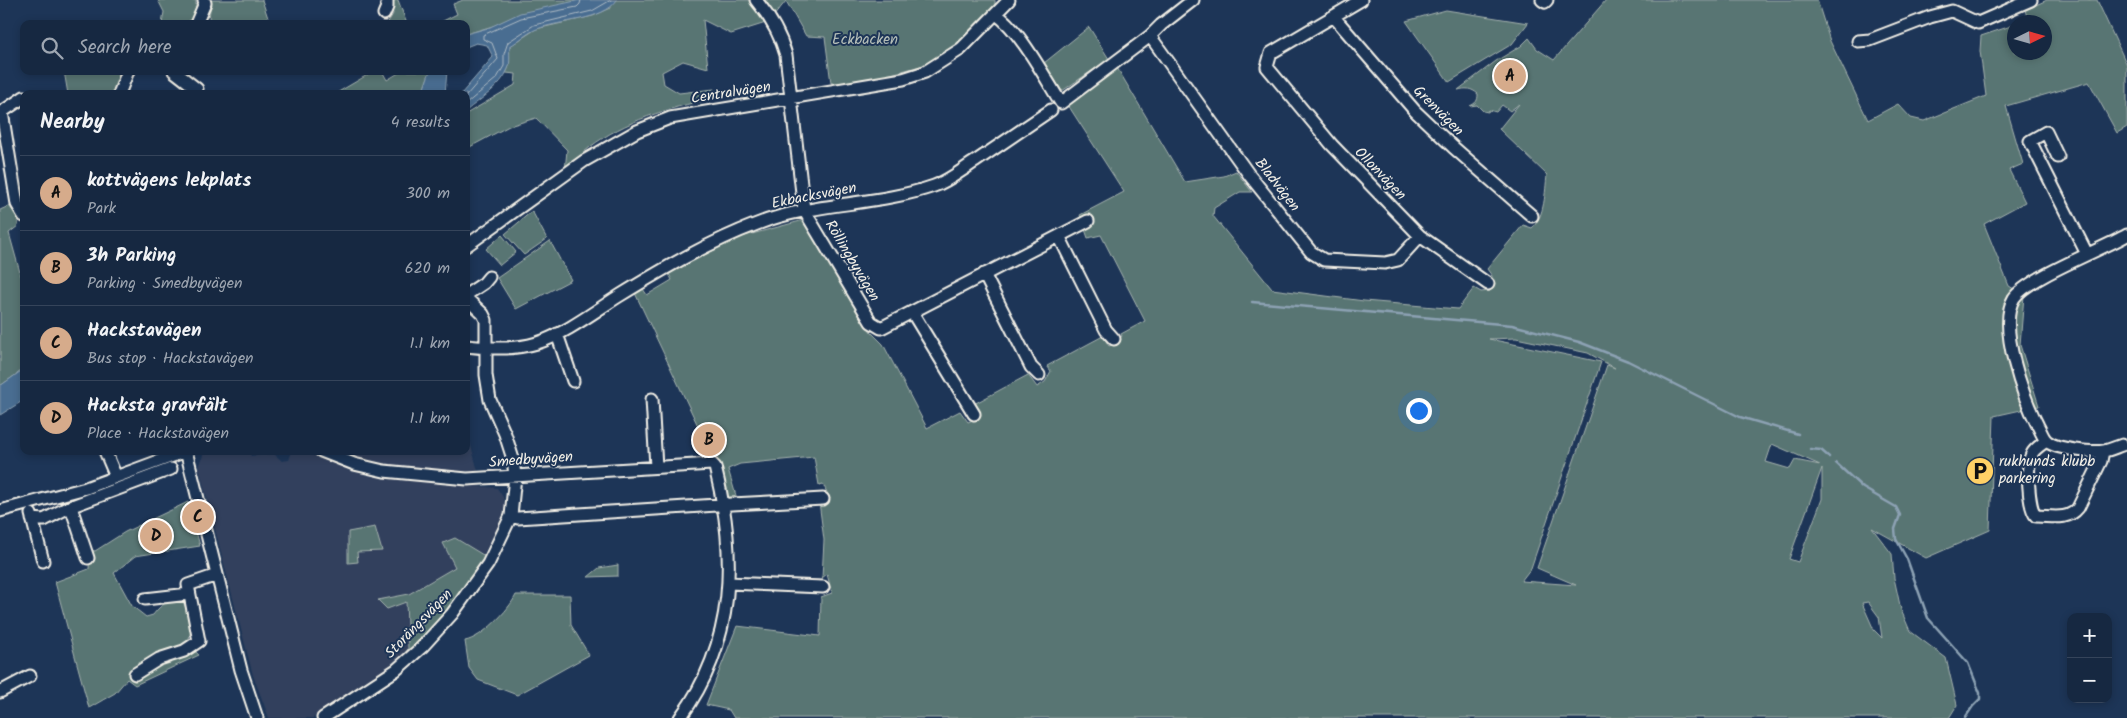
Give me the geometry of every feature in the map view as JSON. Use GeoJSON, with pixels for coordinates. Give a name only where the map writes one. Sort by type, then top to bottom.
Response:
{"type":"FeatureCollection","features":[{"type":"Feature","properties":{"kind":"street"},"geometry":{"type":"LineString","coordinates":[[198,20],[205,3],[204,0]]}},
{"type":"Feature","properties":{"kind":"street"},"geometry":{"type":"LineString","coordinates":[[384,14],[388,7],[387,0]]}},
{"type":"Feature","properties":{"kind":"street","name":"Röllingbyvägen"},"geometry":{"type":"LineString","coordinates":[[756,0],[771,18],[783,42],[793,99],[792,107],[804,210],[871,322],[881,328],[1088,221]]}},
{"type":"Feature","properties":{"kind":"street","name":"Centralvägen"},"geometry":{"type":"LineString","coordinates":[[470,243],[584,161],[637,131],[670,118],[793,99],[903,79],[925,72],[961,49],[1008,0]]}},
{"type":"Feature","properties":{"kind":"street"},"geometry":{"type":"LineString","coordinates":[[996,14],[1003,19],[1026,48],[1061,103],[1150,36],[1193,0]]}},
{"type":"Feature","properties":{"kind":"street"},"geometry":{"type":"LineString","coordinates":[[1334,17],[1361,0]]}},
{"type":"Feature","properties":{"kind":"street"},"geometry":{"type":"LineString","coordinates":[[1542,0],[1545,2],[1547,0]]}},
{"type":"Feature","properties":{"kind":"street"},"geometry":{"type":"LineString","coordinates":[[1858,41],[1877,38],[1930,17],[1952,11],[1978,23],[2031,0]]}},
{"type":"Feature","properties":{"kind":"street","name":"Ollonvägen"},"geometry":{"type":"LineString","coordinates":[[1334,17],[1271,53],[1267,67],[1332,145],[1420,236],[1488,284]]}},
{"type":"Feature","properties":{"kind":"street","name":"Grenvägen"},"geometry":{"type":"LineString","coordinates":[[1334,17],[1416,111],[1453,147],[1532,216]]}},
{"type":"Feature","properties":{"kind":"street","name":"Bladvägen"},"geometry":{"type":"LineString","coordinates":[[1150,36],[1250,176],[1311,252],[1324,260],[1385,263],[1398,260],[1420,236]]}},
{"type":"Feature","properties":{"kind":"street"},"geometry":{"type":"LineString","coordinates":[[121,90],[126,75]]}},
{"type":"Feature","properties":{"kind":"street"},"geometry":{"type":"LineString","coordinates":[[179,75],[197,90]]}},
{"type":"Feature","properties":{"kind":"street"},"geometry":{"type":"LineString","coordinates":[[20,100],[2,112],[17,204],[20,209]]}},
{"type":"Feature","properties":{"kind":"street","name":"Ekbacksvägen"},"geometry":{"type":"LineString","coordinates":[[470,347],[487,349],[516,348],[539,342],[557,334],[641,282],[726,236],[758,223],[804,210],[856,204],[936,186],[1051,110]]}},
{"type":"Feature","properties":{"kind":"street"},"geometry":{"type":"LineString","coordinates":[[2058,157],[2046,132],[2030,140],[2087,254]]}},
{"type":"Feature","properties":{"kind":"street"},"geometry":{"type":"LineString","coordinates":[[2122,445],[2103,451],[2054,446],[2046,441],[2031,413],[2015,367],[2010,332],[2010,307],[2020,290],[2127,235]]}},
{"type":"Feature","properties":{"kind":"street"},"geometry":{"type":"LineString","coordinates":[[1059,236],[1106,330],[1114,339]]}},
{"type":"Feature","properties":{"kind":"street"},"geometry":{"type":"LineString","coordinates":[[984,274],[1031,367],[1039,375]]}},
{"type":"Feature","properties":{"kind":"street"},"geometry":{"type":"LineString","coordinates":[[470,294],[489,277]]}},
{"type":"Feature","properties":{"kind":"street"},"geometry":{"type":"LineString","coordinates":[[470,301],[483,314],[486,320],[487,349]]}},
{"type":"Feature","properties":{"kind":"street"},"geometry":{"type":"LineString","coordinates":[[912,312],[974,414]]}},
{"type":"Feature","properties":{"kind":"street"},"geometry":{"type":"LineString","coordinates":[[557,334],[573,381]]}},
{"type":"Feature","properties":{"kind":"street","name":"Storängsvägen"},"geometry":{"type":"LineString","coordinates":[[322,718],[396,670],[422,647],[452,614],[488,564],[511,516],[515,476],[513,459],[505,434],[490,400],[486,375],[487,349]]}},
{"type":"Feature","properties":{"kind":"street"},"geometry":{"type":"LineString","coordinates":[[652,399],[656,466]]}},
{"type":"Feature","properties":{"kind":"street"},"geometry":{"type":"LineString","coordinates":[[2046,441],[2032,453],[2029,462],[2030,506],[2036,516],[2068,517],[2074,514],[2101,461],[2103,451]]}},
{"type":"Feature","properties":{"kind":"street"},"geometry":{"type":"LineString","coordinates":[[106,455],[116,477]]}},
{"type":"Feature","properties":{"kind":"street"},"geometry":{"type":"LineString","coordinates":[[0,511],[28,505],[116,477],[175,455]]}},
{"type":"Feature","properties":{"kind":"street"},"geometry":{"type":"LineString","coordinates":[[187,455],[241,670],[257,718]]}},
{"type":"Feature","properties":{"kind":"street","name":"Smedbyvägen"},"geometry":{"type":"LineString","coordinates":[[331,455],[354,464],[384,471],[467,479],[712,464],[715,467],[724,504]]}},
{"type":"Feature","properties":{"kind":"street"},"geometry":{"type":"LineString","coordinates":[[32,519],[44,520],[71,507],[171,469]]}},
{"type":"Feature","properties":{"kind":"street"},"geometry":{"type":"LineString","coordinates":[[511,516],[518,518],[724,504],[823,500]]}},
{"type":"Feature","properties":{"kind":"street"},"geometry":{"type":"LineString","coordinates":[[680,718],[695,698],[711,663],[721,631],[729,583],[728,534],[724,504]]}},
{"type":"Feature","properties":{"kind":"street"},"geometry":{"type":"LineString","coordinates":[[28,505],[43,561]]}},
{"type":"Feature","properties":{"kind":"street"},"geometry":{"type":"LineString","coordinates":[[71,507],[88,558]]}},
{"type":"Feature","properties":{"kind":"street"},"geometry":{"type":"LineString","coordinates":[[135,674],[159,659],[184,651],[199,641],[188,585],[217,575]]}},
{"type":"Feature","properties":{"kind":"street"},"geometry":{"type":"LineString","coordinates":[[729,583],[823,587]]}},
{"type":"Feature","properties":{"kind":"street"},"geometry":{"type":"LineString","coordinates":[[145,600],[189,594]]}},
{"type":"Feature","properties":{"kind":"street"},"geometry":{"type":"LineString","coordinates":[[0,692],[30,676]]}},
{"type":"Feature","properties":{"kind":"shaded area"},"geometry":{"type":"Polygon","coordinates":[[[470,442],[478,471],[431,471],[359,461],[344,455],[470,455],[470,442]]]}},
{"type":"Feature","properties":{"kind":"shaded area"},"geometry":{"type":"Polygon","coordinates":[[[203,455],[275,455],[282,461],[289,460],[291,455],[312,455],[370,476],[497,488],[503,497],[506,514],[483,555],[455,538],[443,543],[455,567],[409,594],[379,600],[387,609],[406,601],[408,649],[404,654],[364,687],[313,718],[269,718],[253,675],[199,468],[203,455]]]}},
{"type":"Feature","properties":{"kind":"green space"},"geometry":{"type":"Polygon","coordinates":[[[158,0],[196,0],[196,10],[190,20],[163,20],[164,12],[158,0]]]}},
{"type":"Feature","properties":{"kind":"green space"},"geometry":{"type":"Polygon","coordinates":[[[211,0],[262,0],[269,20],[208,20],[211,0]]]}},
{"type":"Feature","properties":{"kind":"green space"},"geometry":{"type":"Polygon","coordinates":[[[398,0],[406,20],[389,20],[393,14],[391,1],[398,0]]]}},
{"type":"Feature","properties":{"kind":"green space"},"geometry":{"type":"Polygon","coordinates":[[[463,0],[580,0],[470,33],[470,20],[445,20],[457,14],[453,4],[463,0]]]}},
{"type":"Feature","properties":{"kind":"green space","name":"Eckbacken"},"geometry":{"type":"Polygon","coordinates":[[[610,0],[995,0],[995,7],[965,39],[931,63],[862,82],[831,83],[825,37],[806,36],[786,1],[769,22],[731,34],[703,20],[708,68],[683,61],[662,72],[664,84],[679,93],[714,89],[710,99],[663,111],[617,130],[590,147],[565,171],[567,150],[536,118],[509,126],[470,147],[470,112],[515,85],[516,74],[506,73],[509,64],[510,46],[536,29],[593,16],[611,8],[610,0]]]}},
{"type":"Feature","properties":{"kind":"green space"},"geometry":{"type":"Polygon","coordinates":[[[1606,0],[1817,0],[1830,41],[1868,120],[1898,104],[1911,118],[1924,121],[1986,96],[1980,51],[1981,36],[2007,27],[2007,60],[2052,60],[2052,15],[2026,15],[2025,10],[2047,0],[2097,0],[2127,65],[2127,127],[2117,133],[2089,82],[2006,106],[2023,164],[2009,170],[2025,202],[1984,224],[2009,286],[2024,295],[2020,345],[2039,406],[1994,416],[1990,530],[1926,558],[1872,528],[1892,554],[1894,578],[1901,610],[1910,631],[1946,658],[1957,705],[1949,718],[734,718],[729,710],[706,705],[737,626],[820,636],[821,597],[832,593],[827,574],[822,578],[824,540],[819,502],[830,499],[823,484],[819,485],[814,457],[740,464],[728,469],[737,499],[728,499],[716,468],[718,456],[722,451],[711,425],[699,428],[635,293],[643,289],[647,295],[672,280],[668,272],[741,237],[804,220],[871,332],[883,344],[927,428],[960,411],[968,422],[977,418],[972,405],[1028,375],[1037,387],[1045,382],[1051,371],[1047,366],[1103,336],[1109,346],[1117,342],[1122,336],[1121,334],[1145,321],[1101,235],[1088,238],[1080,215],[1124,192],[1066,102],[1116,66],[1185,182],[1224,176],[1236,171],[1252,192],[1240,192],[1214,208],[1213,216],[1272,289],[1364,301],[1458,309],[1474,288],[1481,292],[1490,291],[1492,276],[1487,269],[1523,225],[1532,228],[1540,217],[1544,203],[1547,175],[1499,129],[1519,104],[1510,111],[1502,105],[1496,112],[1483,111],[1477,105],[1470,106],[1476,102],[1478,94],[1468,89],[1458,90],[1496,61],[1521,46],[1529,38],[1537,49],[1554,60],[1606,0]],[[1516,338],[1489,339],[1601,362],[1531,568],[1521,581],[1576,585],[1537,568],[1607,365],[1615,368],[1588,353],[1516,338]],[[1772,444],[1766,462],[1790,469],[1795,460],[1820,465],[1772,444]],[[1822,468],[1789,559],[1798,562],[1822,499],[1822,468]],[[1868,602],[1862,603],[1874,630],[1882,638],[1879,617],[1868,602]]]}},
{"type":"Feature","properties":{"kind":"green space"},"geometry":{"type":"Polygon","coordinates":[[[1446,10],[1528,23],[1512,44],[1449,82],[1406,21],[1446,10]]]}},
{"type":"Feature","properties":{"kind":"green space"},"geometry":{"type":"Polygon","coordinates":[[[1089,27],[1109,59],[1062,91],[1044,63],[1089,27]]]}},
{"type":"Feature","properties":{"kind":"green space"},"geometry":{"type":"Polygon","coordinates":[[[65,75],[121,75],[116,90],[67,90],[65,75]]]}},
{"type":"Feature","properties":{"kind":"green space"},"geometry":{"type":"Polygon","coordinates":[[[367,75],[384,75],[387,80],[395,75],[429,75],[423,90],[342,90],[367,75]]]}},
{"type":"Feature","properties":{"kind":"green space"},"geometry":{"type":"Polygon","coordinates":[[[9,206],[18,217],[18,226],[9,233],[20,272],[20,372],[0,386],[0,210],[9,206]]]}},
{"type":"Feature","properties":{"kind":"green space"},"geometry":{"type":"Polygon","coordinates":[[[532,211],[547,239],[524,255],[505,234],[532,211]]]}},
{"type":"Feature","properties":{"kind":"green space"},"geometry":{"type":"Polygon","coordinates":[[[502,235],[516,252],[500,265],[486,249],[502,235]]]}},
{"type":"Feature","properties":{"kind":"green space"},"geometry":{"type":"Polygon","coordinates":[[[550,241],[571,280],[516,309],[497,278],[550,241]]]}},
{"type":"Feature","properties":{"kind":"green space"},"geometry":{"type":"Polygon","coordinates":[[[188,502],[200,546],[135,556],[114,573],[132,606],[146,617],[153,615],[166,603],[173,600],[182,600],[188,612],[191,627],[187,644],[199,655],[135,685],[127,679],[115,693],[89,708],[55,582],[89,569],[90,550],[95,551],[125,532],[188,502]]]}},
{"type":"Feature","properties":{"kind":"green space"},"geometry":{"type":"Polygon","coordinates":[[[375,527],[382,551],[357,552],[358,562],[348,563],[348,532],[375,527]]]}},
{"type":"Feature","properties":{"kind":"green space"},"geometry":{"type":"Polygon","coordinates":[[[455,538],[488,558],[438,625],[406,657],[404,654],[408,649],[406,602],[387,609],[378,600],[409,594],[455,567],[443,543],[455,538]]]}},
{"type":"Feature","properties":{"kind":"green space"},"geometry":{"type":"Polygon","coordinates":[[[618,565],[618,576],[588,577],[599,568],[618,565]]]}},
{"type":"Feature","properties":{"kind":"green space"},"geometry":{"type":"Polygon","coordinates":[[[516,595],[570,595],[571,625],[589,655],[517,695],[478,680],[469,668],[465,641],[472,639],[487,629],[507,608],[516,595]]]}},
{"type":"Feature","properties":{"kind":"water"},"geometry":{"type":"Polygon","coordinates":[[[580,0],[617,0],[602,12],[537,29],[510,46],[509,64],[505,75],[495,87],[470,108],[470,90],[464,90],[493,57],[487,45],[476,43],[470,45],[470,33],[488,28],[520,13],[580,0]]]}},
{"type":"Feature","properties":{"kind":"water"},"geometry":{"type":"Polygon","coordinates":[[[429,75],[447,75],[445,90],[423,90],[429,75]]]}},
{"type":"Feature","properties":{"kind":"water"},"geometry":{"type":"Polygon","coordinates":[[[20,372],[20,402],[0,415],[0,386],[20,372]]]}},
{"type":"Feature","properties":{"kind":"waterway"},"geometry":{"type":"LineString","coordinates":[[1252,302],[1512,325],[1579,342],[1628,361],[1740,417],[1798,434]]}},
{"type":"Feature","properties":{"kind":"waterway"},"geometry":{"type":"LineString","coordinates":[[1810,449],[1821,450],[1829,457]]}},
{"type":"Feature","properties":{"kind":"waterway"},"geometry":{"type":"LineString","coordinates":[[1836,463],[1863,488],[1896,507],[1900,515],[1895,529],[1896,539],[1907,559],[1928,618],[1968,663],[1980,693],[1980,699],[1965,718]]}},
{"type":"Feature","properties":{"kind":"place","name":"kottvägens lekplats"},"geometry":{"type":"Point","coordinates":[1510,76]}},
{"type":"Feature","properties":{"kind":"place","name":"3h Parking"},"geometry":{"type":"Point","coordinates":[709,440]}},
{"type":"Feature","properties":{"kind":"place","name":"rukhunds klubb parkering"},"geometry":{"type":"Point","coordinates":[1980,471]}},
{"type":"Feature","properties":{"kind":"place","name":"Hackstavägen"},"geometry":{"type":"Point","coordinates":[198,517]}},
{"type":"Feature","properties":{"kind":"place","name":"Hacksta gravfält"},"geometry":{"type":"Point","coordinates":[156,536]}}]}
